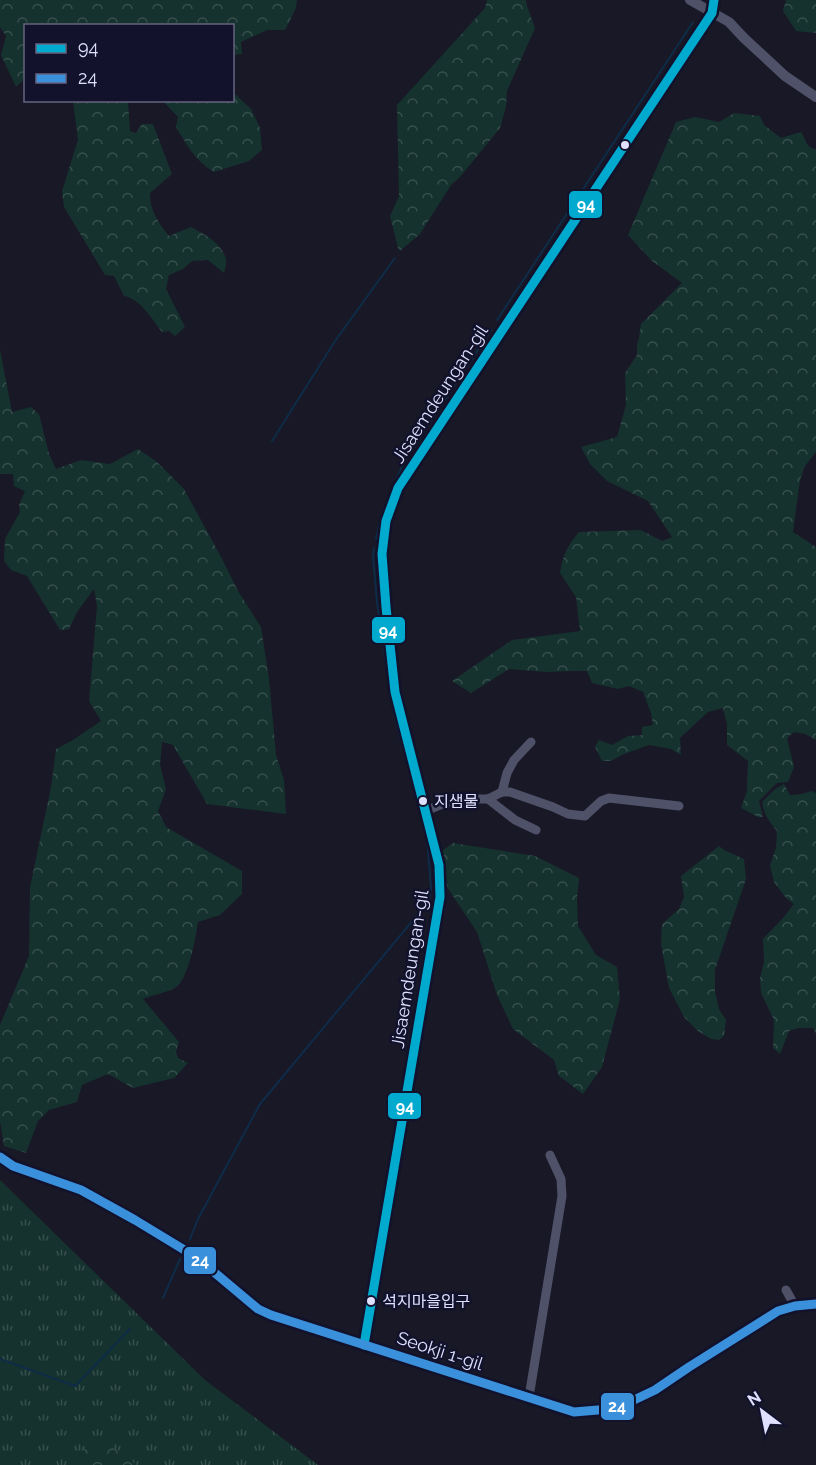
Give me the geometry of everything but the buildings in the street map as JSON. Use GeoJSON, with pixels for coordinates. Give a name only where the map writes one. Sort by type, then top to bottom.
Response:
{"type":"FeatureCollection","features":[{"type":"Feature","properties":{"kind":"street"},"geometry":{"type":"LineString","coordinates":[[690,0],[729,22],[785,76],[816,98]]}},
{"type":"Feature","properties":{"kind":"street","name":"Jisaemdeungan-gil"},"geometry":{"type":"LineString","coordinates":[[364,1345],[440,897],[439,865],[395,692],[382,554],[386,521],[398,488],[712,12],[714,0]]}},
{"type":"Feature","properties":{"kind":"street"},"geometry":{"type":"LineString","coordinates":[[502,792],[507,773],[514,760],[531,742]]}},
{"type":"Feature","properties":{"kind":"street"},"geometry":{"type":"LineString","coordinates":[[425,811],[460,799],[488,799],[502,792],[510,792],[568,814],[585,816],[601,801],[609,798],[679,806]]}},
{"type":"Feature","properties":{"kind":"street"},"geometry":{"type":"LineString","coordinates":[[488,799],[515,820],[536,830]]}},
{"type":"Feature","properties":{"kind":"street"},"geometry":{"type":"LineString","coordinates":[[529,1397],[562,1196],[561,1179],[550,1155]]}},
{"type":"Feature","properties":{"kind":"street","name":"Seokji 1-gil"},"geometry":{"type":"LineString","coordinates":[[0,1157],[13,1166],[81,1190],[145,1226],[196,1257],[258,1309],[271,1315],[574,1412],[610,1409],[655,1390],[766,1317],[795,1306],[816,1304]]}},
{"type":"Feature","properties":{"kind":"street"},"geometry":{"type":"LineString","coordinates":[[786,1290],[795,1306]]}},
{"type":"Feature","properties":{"kind":"green space"},"geometry":{"type":"Polygon","coordinates":[[[0,0],[297,0],[296,8],[285,30],[267,30],[241,42],[242,54],[234,55],[234,24],[24,24],[24,79],[16,87],[1,55],[6,36],[0,27],[0,0]]]}},
{"type":"Feature","properties":{"kind":"green space"},"geometry":{"type":"Polygon","coordinates":[[[487,0],[526,0],[535,28],[507,91],[506,107],[500,128],[451,185],[420,234],[400,251],[390,216],[399,196],[397,105],[485,8],[487,0]]]}},
{"type":"Feature","properties":{"kind":"green space"},"geometry":{"type":"Polygon","coordinates":[[[786,0],[816,0],[816,33],[796,31],[783,11],[786,0]]]}},
{"type":"Feature","properties":{"kind":"green space"},"geometry":{"type":"Polygon","coordinates":[[[234,93],[251,109],[260,128],[262,150],[249,161],[214,172],[192,152],[176,127],[178,117],[164,102],[234,102],[234,93]]]}},
{"type":"Feature","properties":{"kind":"green space"},"geometry":{"type":"Polygon","coordinates":[[[73,102],[128,102],[130,131],[136,133],[142,124],[153,124],[172,174],[150,193],[155,216],[169,236],[191,227],[212,240],[224,253],[226,261],[224,273],[208,260],[192,261],[183,269],[169,275],[166,289],[185,327],[175,336],[169,331],[162,332],[140,305],[124,296],[114,276],[105,275],[64,207],[62,191],[78,140],[73,102]]]}},
{"type":"Feature","properties":{"kind":"green space"},"geometry":{"type":"Polygon","coordinates":[[[734,113],[760,116],[764,125],[781,138],[801,132],[808,145],[816,149],[816,452],[805,466],[800,480],[793,532],[816,547],[816,740],[805,734],[794,732],[787,738],[794,767],[788,782],[777,783],[759,801],[763,817],[758,817],[741,808],[747,791],[748,761],[727,745],[727,724],[723,708],[708,712],[680,738],[681,755],[671,749],[649,745],[611,761],[602,761],[595,747],[599,740],[612,745],[628,736],[642,735],[642,727],[653,725],[643,692],[629,686],[618,689],[592,683],[587,671],[547,672],[509,669],[471,693],[452,681],[512,640],[580,631],[576,597],[560,573],[566,551],[579,532],[641,530],[662,541],[672,537],[648,501],[607,481],[590,464],[581,447],[617,437],[626,405],[625,373],[637,355],[641,324],[682,283],[652,261],[628,235],[676,122],[695,117],[719,122],[734,113]]]}},
{"type":"Feature","properties":{"kind":"green space"},"geometry":{"type":"Polygon","coordinates":[[[0,350],[12,412],[31,407],[39,414],[49,454],[56,469],[81,460],[110,464],[138,449],[157,462],[184,489],[238,591],[261,627],[269,679],[276,755],[284,780],[286,814],[207,804],[173,745],[162,742],[160,765],[166,789],[158,811],[166,827],[242,871],[242,894],[220,915],[198,922],[191,958],[180,984],[171,990],[143,999],[179,1042],[176,1051],[178,1058],[188,1063],[174,1078],[133,1088],[108,1074],[82,1085],[77,1102],[49,1110],[38,1121],[26,1153],[4,1146],[0,1121],[0,1025],[29,956],[30,887],[51,787],[56,749],[101,721],[89,701],[97,606],[94,589],[77,612],[69,629],[60,630],[27,576],[11,570],[4,561],[5,539],[20,512],[19,505],[25,491],[14,486],[13,474],[0,474],[0,350]]]}},
{"type":"Feature","properties":{"kind":"green space"},"geometry":{"type":"Polygon","coordinates":[[[784,784],[790,795],[811,791],[816,793],[816,1034],[813,1028],[798,1028],[789,1031],[780,1054],[773,1048],[774,1020],[761,993],[760,978],[764,962],[763,939],[794,904],[786,898],[774,882],[770,865],[776,848],[777,831],[767,818],[762,802],[775,789],[784,784]]]}},
{"type":"Feature","properties":{"kind":"green space"},"geometry":{"type":"Polygon","coordinates":[[[453,843],[535,856],[579,878],[578,926],[596,955],[617,967],[620,999],[602,1067],[583,1094],[559,1076],[554,1060],[513,1029],[497,995],[477,932],[447,887],[443,850],[453,843]]]}},
{"type":"Feature","properties":{"kind":"green space"},"geometry":{"type":"Polygon","coordinates":[[[719,846],[744,859],[746,879],[715,970],[715,992],[719,1009],[726,1020],[724,1036],[719,1040],[711,1039],[698,1031],[684,1017],[669,988],[661,944],[662,924],[679,909],[684,897],[681,876],[719,846]]]}},
{"type":"Feature","properties":{"kind":"green space"},"geometry":{"type":"Polygon","coordinates":[[[0,1180],[205,1380],[318,1465],[0,1465],[0,1180]]]}},
{"type":"Feature","properties":{"kind":"green space"},"geometry":{"type":"Polygon","coordinates":[[[105,1441],[137,1465],[79,1465],[83,1449],[105,1441]]]}},
{"type":"Feature","properties":{"kind":"waterway"},"geometry":{"type":"LineString","coordinates":[[497,320],[693,22]]}},
{"type":"Feature","properties":{"kind":"waterway"},"geometry":{"type":"LineString","coordinates":[[272,441],[335,341],[395,258]]}},
{"type":"Feature","properties":{"kind":"waterway"},"geometry":{"type":"LineString","coordinates":[[394,485],[405,460],[491,330]]}},
{"type":"Feature","properties":{"kind":"waterway"},"geometry":{"type":"LineString","coordinates":[[376,539],[381,517],[391,493]]}},
{"type":"Feature","properties":{"kind":"waterway"},"geometry":{"type":"LineString","coordinates":[[374,548],[377,602],[387,670]]}},
{"type":"Feature","properties":{"kind":"waterway"},"geometry":{"type":"LineString","coordinates":[[392,702],[417,801]]}},
{"type":"Feature","properties":{"kind":"waterway"},"geometry":{"type":"LineString","coordinates":[[190,1239],[198,1219],[260,1104],[429,901],[431,888],[427,839]]}},
{"type":"Feature","properties":{"kind":"waterway"},"geometry":{"type":"LineString","coordinates":[[163,1298],[180,1259]]}},
{"type":"Feature","properties":{"kind":"waterway"},"geometry":{"type":"LineString","coordinates":[[0,1359],[75,1386],[130,1329]]}},
{"type":"Feature","properties":{"kind":"transit line","name":"94"},"geometry":{"type":"LineString","coordinates":[[364,1345],[440,897],[439,865],[395,692],[382,554],[386,521],[398,488],[712,13],[714,0]]}},
{"type":"Feature","properties":{"kind":"transit line","name":"24"},"geometry":{"type":"LineString","coordinates":[[0,1157],[13,1166],[81,1190],[135,1220],[196,1257],[258,1309],[271,1315],[574,1412],[610,1409],[634,1400],[655,1390],[778,1311],[795,1306],[816,1304]]}},
{"type":"Feature","properties":{"kind":"place","name":"지샘물"},"geometry":{"type":"Point","coordinates":[423,801]}},
{"type":"Feature","properties":{"kind":"place","name":"석지마을입구"},"geometry":{"type":"Point","coordinates":[371,1301]}}]}
